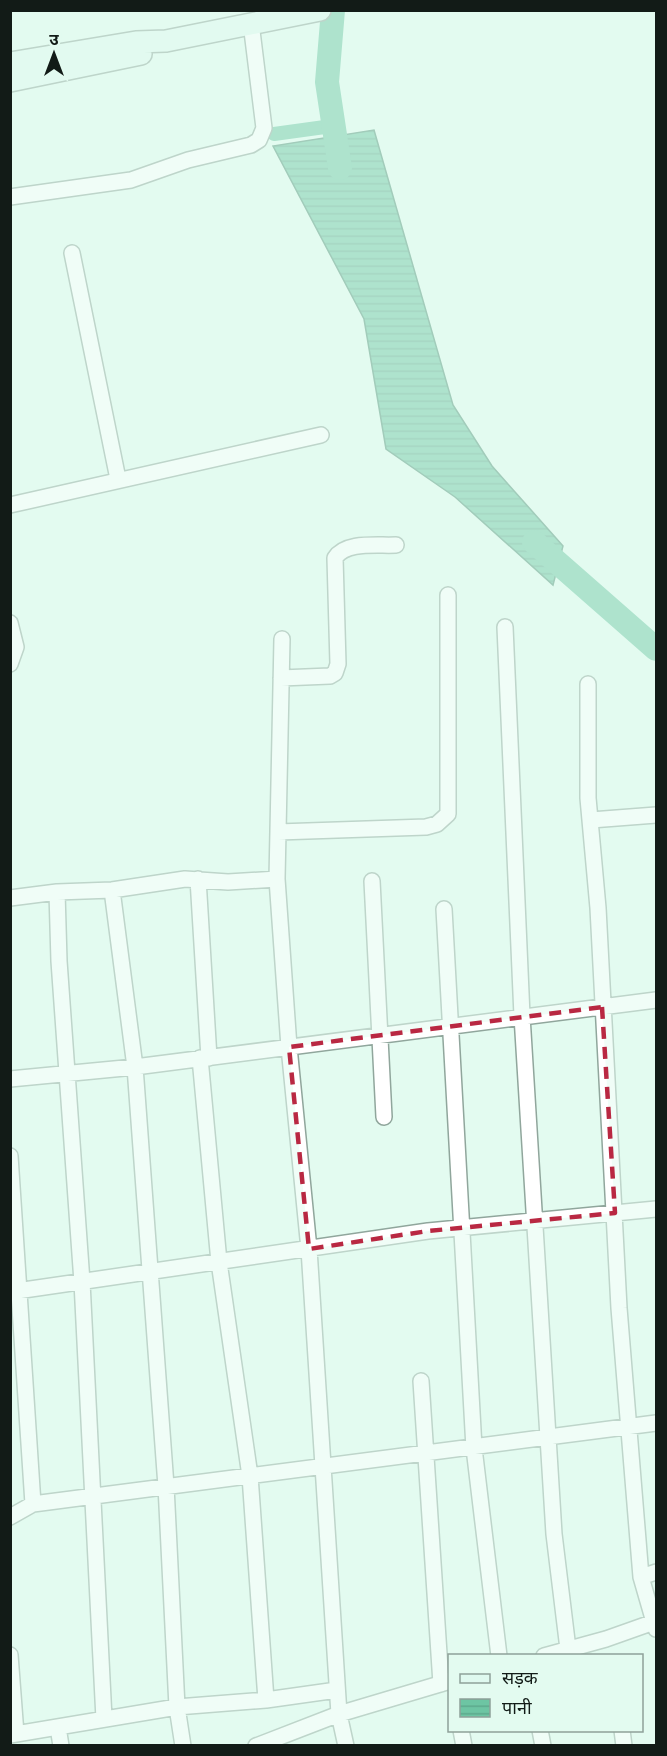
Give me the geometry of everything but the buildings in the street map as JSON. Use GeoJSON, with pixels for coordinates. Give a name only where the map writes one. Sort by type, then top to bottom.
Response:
{"type":"FeatureCollection","features":[{"type":"Feature","properties":{"kind":"main road"},"geometry":{"type":"LineString","coordinates":[[10,63],[136,42],[166,41],[251,23],[279,14],[310,12]]}},
{"type":"Feature","properties":{"kind":"main road"},"geometry":{"type":"LineString","coordinates":[[10,81],[132,57],[166,41]]}},
{"type":"Feature","properties":{"kind":"street"},"geometry":{"type":"LineString","coordinates":[[10,197],[131,180],[188,160],[238,150],[259,140],[264,128],[251,23]]}},
{"type":"Feature","properties":{"kind":"street"},"geometry":{"type":"LineString","coordinates":[[72,253],[118,479]]}},
{"type":"Feature","properties":{"kind":"street"},"geometry":{"type":"LineString","coordinates":[[10,505],[321,435]]}},
{"type":"Feature","properties":{"kind":"street"},"geometry":{"type":"LineString","coordinates":[[281,678],[330,676],[335,673],[338,664],[335,558],[340,551],[349,548],[396,544]]}},
{"type":"Feature","properties":{"kind":"street"},"geometry":{"type":"LineString","coordinates":[[278,832],[426,827],[437,824],[448,814],[448,595]]}},
{"type":"Feature","properties":{"kind":"street"},"geometry":{"type":"LineString","coordinates":[[10,623],[16,646],[10,664]]}},
{"type":"Feature","properties":{"kind":"street"},"geometry":{"type":"LineString","coordinates":[[505,627],[522,1016],[534,1222],[554,1534],[568,1649]]}},
{"type":"Feature","properties":{"kind":"street"},"geometry":{"type":"LineString","coordinates":[[282,639],[277,879],[289,1047],[309,1249],[325,1466],[337,1690],[339,1714],[346,1746]]}},
{"type":"Feature","properties":{"kind":"street"},"geometry":{"type":"LineString","coordinates":[[551,1654],[655,1625],[641,1577],[619,1308],[588,798],[588,684]]}},
{"type":"Feature","properties":{"kind":"street"},"geometry":{"type":"LineString","coordinates":[[591,820],[657,815]]}},
{"type":"Feature","properties":{"kind":"street"},"geometry":{"type":"LineString","coordinates":[[10,898],[57,892],[111,890],[198,879],[228,882],[277,879]]}},
{"type":"Feature","properties":{"kind":"street"},"geometry":{"type":"LineString","coordinates":[[198,879],[204,1058],[219,1262],[250,1476],[266,1700]]}},
{"type":"Feature","properties":{"kind":"street"},"geometry":{"type":"LineString","coordinates":[[372,881],[384,1117]]}},
{"type":"Feature","properties":{"kind":"street"},"geometry":{"type":"LineString","coordinates":[[111,890],[135,1067],[166,1486],[177,1707],[183,1746]]}},
{"type":"Feature","properties":{"kind":"street"},"geometry":{"type":"LineString","coordinates":[[57,892],[66,1072],[82,1281],[104,1719]]}},
{"type":"Feature","properties":{"kind":"street"},"geometry":{"type":"LineString","coordinates":[[444,909],[460,1230],[474,1448],[499,1654]]}},
{"type":"Feature","properties":{"kind":"street"},"geometry":{"type":"LineString","coordinates":[[10,1079],[135,1067],[657,1000]]}},
{"type":"Feature","properties":{"kind":"street"},"geometry":{"type":"LineString","coordinates":[[10,1156],[14,1291],[33,1504]]}},
{"type":"Feature","properties":{"kind":"street"},"geometry":{"type":"LineString","coordinates":[[14,1291],[428,1231],[460,1230],[657,1209]]}},
{"type":"Feature","properties":{"kind":"street"},"geometry":{"type":"LineString","coordinates":[[256,1746],[339,1714],[445,1683],[424,1453],[421,1381]]}},
{"type":"Feature","properties":{"kind":"street"},"geometry":{"type":"LineString","coordinates":[[10,1517],[33,1504],[657,1423]]}},
{"type":"Feature","properties":{"kind":"street"},"geometry":{"type":"LineString","coordinates":[[641,1577],[657,1572]]}},
{"type":"Feature","properties":{"kind":"street"},"geometry":{"type":"LineString","coordinates":[[606,1640],[608,1654]]}},
{"type":"Feature","properties":{"kind":"street"},"geometry":{"type":"LineString","coordinates":[[10,1655],[13,1735],[177,1707],[266,1700],[337,1690]]}},
{"type":"Feature","properties":{"kind":"street"},"geometry":{"type":"LineString","coordinates":[[58,1727],[61,1746]]}},
{"type":"Feature","properties":{"kind":"highlighted area"},"geometry":{"type":"Polygon","coordinates":[[[602,1007],[615,1213],[428,1231],[309,1249],[289,1047],[602,1007]]]}},
{"type":"Feature","properties":{"kind":"water"},"geometry":{"type":"Polygon","coordinates":[[[374,130],[453,405],[492,466],[563,546],[553,585],[455,497],[386,449],[364,319],[273,146],[374,130]]]}},
{"type":"Feature","properties":{"kind":"waterway"},"geometry":{"type":"LineString","coordinates":[[333,10],[327,82],[340,168]]}},
{"type":"Feature","properties":{"kind":"waterway"},"geometry":{"type":"LineString","coordinates":[[274,134],[332,126]]}},
{"type":"Feature","properties":{"kind":"waterway"},"geometry":{"type":"LineString","coordinates":[[534,542],[656,649]]}}]}
